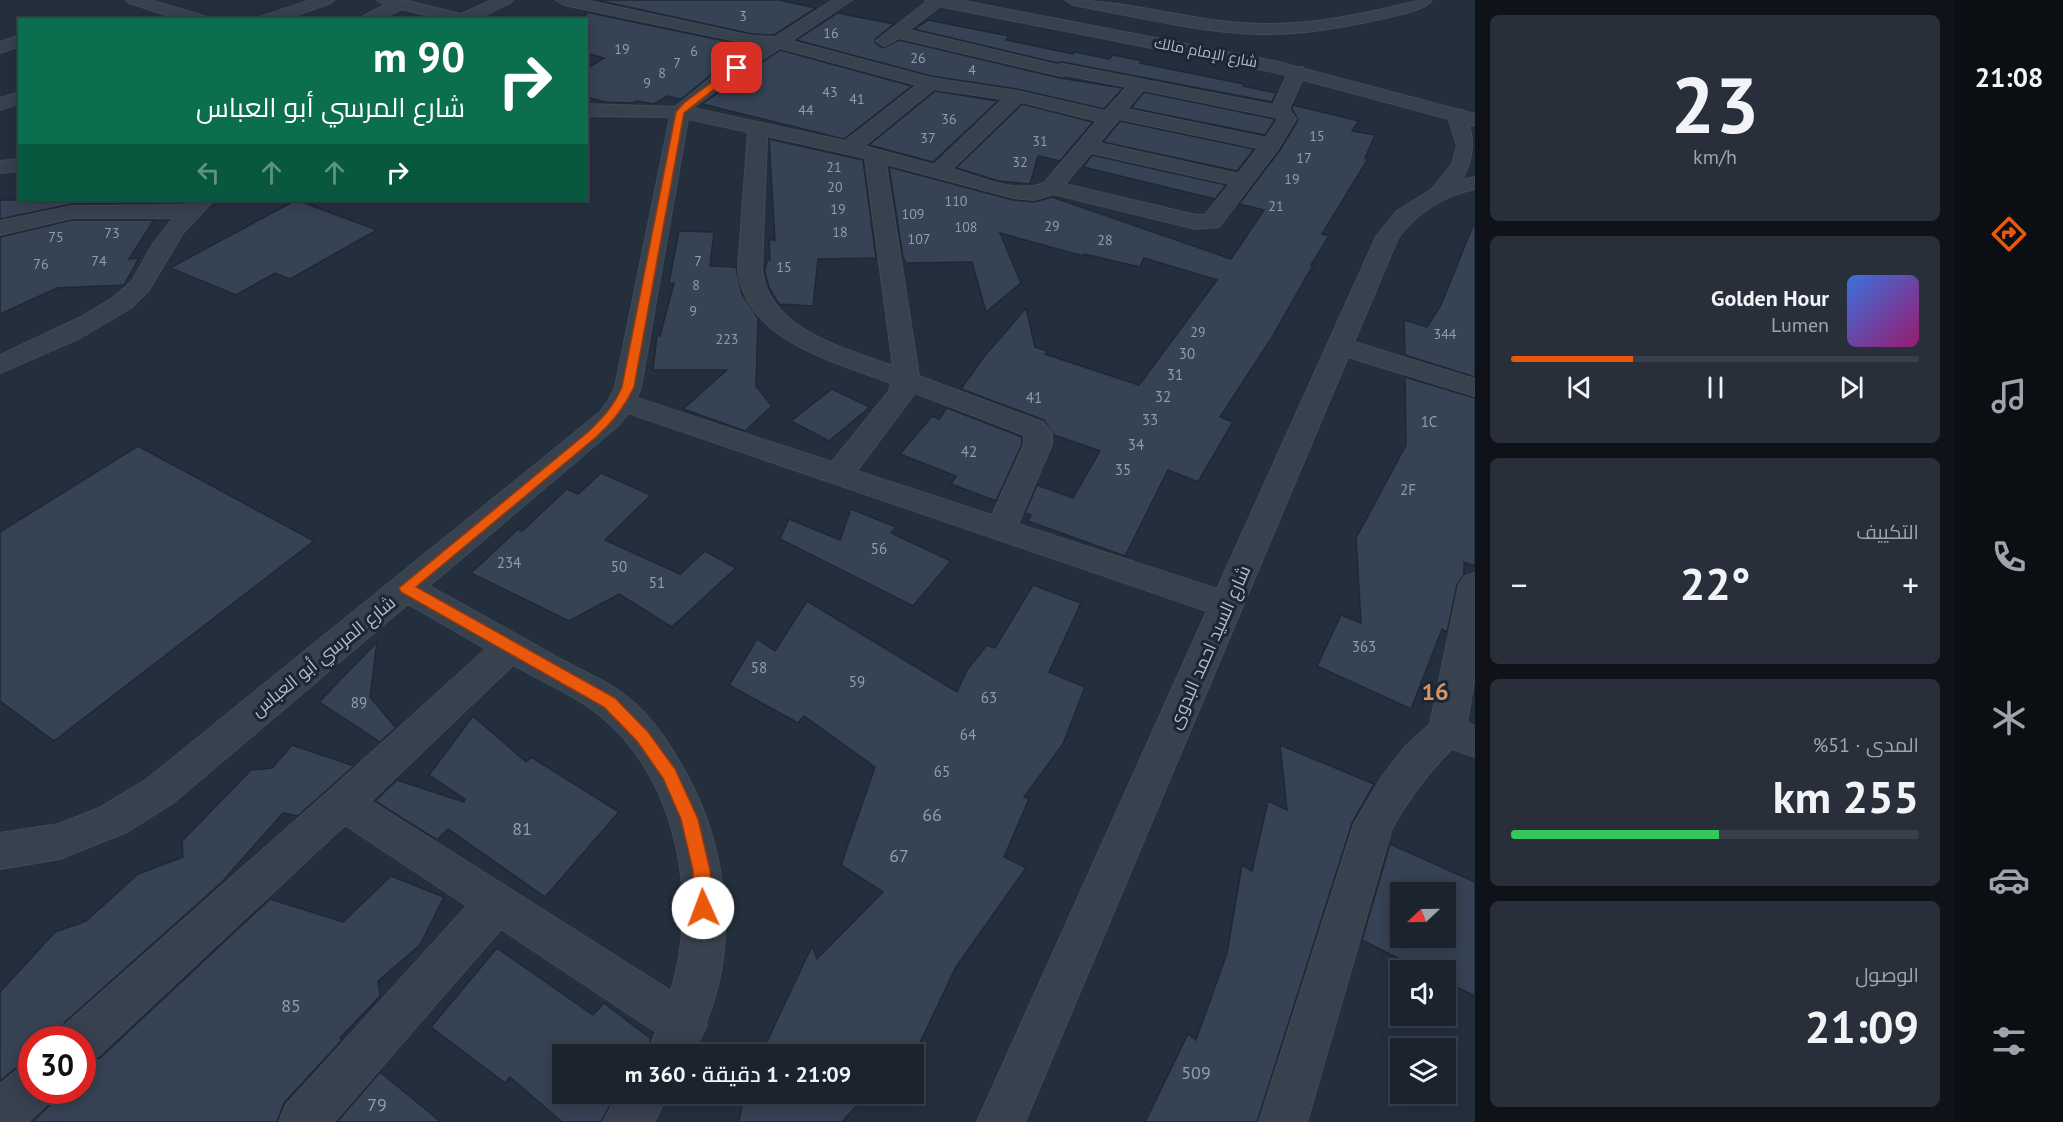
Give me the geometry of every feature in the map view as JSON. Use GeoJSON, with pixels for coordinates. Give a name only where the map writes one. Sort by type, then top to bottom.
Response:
{"type":"FeatureCollection","features":[{"type":"Feature","properties":{"kind":"street"},"geometry":{"type":"LineString","coordinates":[[134,0],[194,18]]}},
{"type":"Feature","properties":{"kind":"street"},"geometry":{"type":"LineString","coordinates":[[268,0],[301,9]]}},
{"type":"Feature","properties":{"kind":"street"},"geometry":{"type":"LineString","coordinates":[[272,18],[326,0]]}},
{"type":"Feature","properties":{"kind":"street"},"geometry":{"type":"LineString","coordinates":[[463,18],[505,0]]}},
{"type":"Feature","properties":{"kind":"street"},"geometry":{"type":"LineString","coordinates":[[564,0],[752,41],[777,42],[930,83],[1017,96],[1271,145]]}},
{"type":"Feature","properties":{"kind":"street"},"geometry":{"type":"LineString","coordinates":[[680,112],[723,77],[844,0]]}},
{"type":"Feature","properties":{"kind":"street"},"geometry":{"type":"LineString","coordinates":[[858,62],[936,0]]}},
{"type":"Feature","properties":{"kind":"street","name":"شارع الإمام مالك"},"geometry":{"type":"LineString","coordinates":[[936,0],[1297,71],[1475,120]]}},
{"type":"Feature","properties":{"kind":"street","name":"شارع الإمام مالك"},"geometry":{"type":"LineString","coordinates":[[1000,0],[1258,48],[1395,80],[1475,103]]}},
{"type":"Feature","properties":{"kind":"street"},"geometry":{"type":"LineString","coordinates":[[1073,0],[1202,24],[1260,29],[1308,26],[1363,18],[1408,8],[1424,0]]}},
{"type":"Feature","properties":{"kind":"street"},"geometry":{"type":"LineString","coordinates":[[367,18],[393,2],[457,18]]}},
{"type":"Feature","properties":{"kind":"street"},"geometry":{"type":"LineString","coordinates":[[895,32],[1060,71],[1062,69],[1279,112],[1285,114],[1287,119],[1244,181],[1213,219],[1207,223],[1052,187]]}},
{"type":"Feature","properties":{"kind":"street"},"geometry":{"type":"LineString","coordinates":[[0,48],[18,41]]}},
{"type":"Feature","properties":{"kind":"street"},"geometry":{"type":"LineString","coordinates":[[1279,112],[1297,71]]}},
{"type":"Feature","properties":{"kind":"street"},"geometry":{"type":"LineString","coordinates":[[849,148],[930,83]]}},
{"type":"Feature","properties":{"kind":"street"},"geometry":{"type":"LineString","coordinates":[[588,110],[680,112],[849,148],[1024,194],[1043,192],[1052,187],[1138,85]]}},
{"type":"Feature","properties":{"kind":"street"},"geometry":{"type":"LineString","coordinates":[[938,172],[1017,96]]}},
{"type":"Feature","properties":{"kind":"street"},"geometry":{"type":"LineString","coordinates":[[0,104],[18,98]]}},
{"type":"Feature","properties":{"kind":"street","name":"شارع المرسي أبو العباس"},"geometry":{"type":"LineString","coordinates":[[0,851],[60,841],[113,820],[160,790],[609,419],[628,387],[680,112]]}},
{"type":"Feature","properties":{"kind":"street","name":"شارع السيد احمد البدوى"},"geometry":{"type":"LineString","coordinates":[[1001,1122],[1387,237],[1409,211],[1441,191],[1456,177],[1465,162],[1467,146],[1464,130],[1456,114]]}},
{"type":"Feature","properties":{"kind":"street"},"geometry":{"type":"LineString","coordinates":[[758,128],[750,268],[751,281],[765,309],[795,335],[816,346],[1026,424],[1038,433],[1038,444],[1001,529]]}},
{"type":"Feature","properties":{"kind":"street"},"geometry":{"type":"LineString","coordinates":[[1086,146],[1244,181]]}},
{"type":"Feature","properties":{"kind":"street"},"geometry":{"type":"LineString","coordinates":[[838,475],[902,392],[907,380],[875,156]]}},
{"type":"Feature","properties":{"kind":"street"},"geometry":{"type":"LineString","coordinates":[[0,167],[18,165]]}},
{"type":"Feature","properties":{"kind":"street","name":"شارع السيد احمد البدوى"},"geometry":{"type":"LineString","coordinates":[[1441,191],[1475,183]]}},
{"type":"Feature","properties":{"kind":"street"},"geometry":{"type":"LineString","coordinates":[[0,228],[72,212],[196,205]]}},
{"type":"Feature","properties":{"kind":"street"},"geometry":{"type":"LineString","coordinates":[[0,365],[96,318],[135,292],[147,277],[163,245],[196,205]]}},
{"type":"Feature","properties":{"kind":"street"},"geometry":{"type":"LineString","coordinates":[[1340,346],[1475,388]]}},
{"type":"Feature","properties":{"kind":"street"},"geometry":{"type":"LineString","coordinates":[[621,402],[1227,605]]}},
{"type":"Feature","properties":{"kind":"street"},"geometry":{"type":"LineString","coordinates":[[1283,1122],[1374,824],[1394,789],[1418,758],[1461,736],[1475,585]]}},
{"type":"Feature","properties":{"kind":"street"},"geometry":{"type":"LineString","coordinates":[[343,803],[497,903],[677,1040],[696,987],[704,927],[702,870],[689,819],[669,774],[643,736],[610,703],[406,588]]}},
{"type":"Feature","properties":{"kind":"street"},"geometry":{"type":"LineString","coordinates":[[96,1027],[343,803],[510,647]]}},
{"type":"Feature","properties":{"kind":"street"},"geometry":{"type":"LineString","coordinates":[[303,1122],[497,903]]}},
{"type":"Feature","properties":{"kind":"street"},"geometry":{"type":"LineString","coordinates":[[8,1122],[0,1115],[18,1099]]}},
{"type":"Feature","properties":{"kind":"street"},"geometry":{"type":"LineString","coordinates":[[627,1122],[639,1104]]}},
{"type":"Feature","properties":{"kind":"building"},"geometry":{"type":"Polygon","coordinates":[[[596,0],[779,0],[816,8],[774,35],[752,34],[596,0]]]}},
{"type":"Feature","properties":{"kind":"building"},"geometry":{"type":"Polygon","coordinates":[[[586,12],[754,47],[716,71],[681,99],[667,96],[654,104],[637,101],[632,103],[605,102],[588,98],[588,68],[604,58],[588,54],[588,18],[586,18],[586,12]]]}},
{"type":"Feature","properties":{"kind":"building"},"geometry":{"type":"Polygon","coordinates":[[[837,13],[894,24],[875,39],[875,43],[883,48],[899,40],[1060,78],[1123,88],[1104,109],[1017,89],[931,76],[796,40],[837,13]]]}},
{"type":"Feature","properties":{"kind":"building"},"geometry":{"type":"Polygon","coordinates":[[[928,20],[1009,36],[1006,40],[1073,54],[1075,52],[1109,59],[1113,55],[1143,61],[1140,63],[1244,84],[1243,86],[1276,93],[1272,102],[1062,62],[1057,63],[914,29],[928,20]]]}},
{"type":"Feature","properties":{"kind":"building"},"geometry":{"type":"Polygon","coordinates":[[[780,50],[912,86],[844,139],[702,104],[780,50]]]}},
{"type":"Feature","properties":{"kind":"building"},"geometry":{"type":"Polygon","coordinates":[[[935,91],[998,101],[933,162],[869,145],[935,91]]]}},
{"type":"Feature","properties":{"kind":"building"},"geometry":{"type":"Polygon","coordinates":[[[1144,92],[1275,120],[1265,135],[1131,108],[1144,92]]]}},
{"type":"Feature","properties":{"kind":"building"},"geometry":{"type":"Polygon","coordinates":[[[1022,104],[1093,122],[1060,161],[1038,156],[1030,184],[999,181],[956,168],[1022,104]]]}},
{"type":"Feature","properties":{"kind":"building"},"geometry":{"type":"Polygon","coordinates":[[[1293,105],[1359,121],[1352,131],[1375,135],[1365,158],[1368,159],[1322,234],[1329,236],[1271,339],[1220,417],[1233,422],[1198,482],[1168,470],[1125,556],[1028,521],[1031,515],[1025,513],[1037,485],[1073,498],[1100,451],[1054,435],[1044,420],[961,389],[983,358],[1026,308],[1035,347],[1047,351],[1045,354],[1139,385],[1217,280],[1144,258],[1140,267],[1084,254],[1083,256],[1000,233],[1021,283],[986,312],[972,262],[906,263],[903,258],[889,167],[1013,200],[1034,202],[1052,197],[1231,259],[1264,210],[1239,204],[1280,150],[1298,120],[1292,109],[1293,105]]]}},
{"type":"Feature","properties":{"kind":"building"},"geometry":{"type":"Polygon","coordinates":[[[1120,121],[1254,149],[1237,171],[1103,142],[1120,121]]]}},
{"type":"Feature","properties":{"kind":"building"},"geometry":{"type":"Polygon","coordinates":[[[769,139],[863,160],[876,258],[818,259],[813,306],[779,304],[769,288],[764,268],[766,268],[767,260],[770,260],[769,240],[775,240],[769,139]]]}},
{"type":"Feature","properties":{"kind":"building"},"geometry":{"type":"Polygon","coordinates":[[[1092,155],[1226,185],[1215,199],[1083,167],[1092,155]]]}},
{"type":"Feature","properties":{"kind":"building"},"geometry":{"type":"Polygon","coordinates":[[[0,200],[166,201],[165,203],[72,204],[0,219],[0,200]]]}},
{"type":"Feature","properties":{"kind":"building"},"geometry":{"type":"Polygon","coordinates":[[[294,201],[377,230],[290,279],[275,273],[236,295],[170,268],[294,201]]]}},
{"type":"Feature","properties":{"kind":"building"},"geometry":{"type":"Polygon","coordinates":[[[72,220],[154,220],[129,259],[139,258],[124,285],[57,288],[0,314],[0,237],[72,220]]]}},
{"type":"Feature","properties":{"kind":"building"},"geometry":{"type":"Polygon","coordinates":[[[1474,223],[1475,377],[1405,355],[1404,320],[1427,327],[1441,305],[1474,223]]]}},
{"type":"Feature","properties":{"kind":"building"},"geometry":{"type":"Polygon","coordinates":[[[679,231],[714,232],[710,266],[736,267],[742,294],[758,318],[756,386],[772,406],[745,431],[683,409],[727,370],[653,370],[657,336],[660,336],[674,283],[669,283],[679,231]]]}},
{"type":"Feature","properties":{"kind":"building"},"geometry":{"type":"Polygon","coordinates":[[[1405,377],[1475,398],[1475,566],[1464,562],[1464,575],[1457,585],[1447,632],[1442,629],[1411,709],[1317,666],[1341,615],[1361,623],[1356,538],[1406,445],[1405,377]]]}},
{"type":"Feature","properties":{"kind":"building"},"geometry":{"type":"Polygon","coordinates":[[[832,389],[870,407],[829,441],[791,421],[832,389]]]}},
{"type":"Feature","properties":{"kind":"building"},"geometry":{"type":"Polygon","coordinates":[[[947,408],[1022,437],[1022,444],[996,501],[951,484],[956,476],[900,454],[932,416],[939,419],[947,408]]]}},
{"type":"Feature","properties":{"kind":"building"},"geometry":{"type":"Polygon","coordinates":[[[138,446],[314,541],[54,741],[0,701],[0,532],[138,446]]]}},
{"type":"Feature","properties":{"kind":"building"},"geometry":{"type":"Polygon","coordinates":[[[601,473],[651,495],[605,540],[680,574],[705,551],[736,568],[672,627],[619,594],[569,621],[471,573],[518,529],[522,531],[567,489],[578,494],[601,473]]]}},
{"type":"Feature","properties":{"kind":"building"},"geometry":{"type":"Polygon","coordinates":[[[851,509],[896,527],[891,533],[951,561],[913,606],[780,539],[789,519],[840,540],[851,509]]]}},
{"type":"Feature","properties":{"kind":"building"},"geometry":{"type":"Polygon","coordinates":[[[1033,585],[1081,603],[1049,672],[1085,687],[1063,744],[1024,797],[1029,799],[1004,857],[1026,868],[956,967],[919,1044],[766,1044],[812,946],[817,959],[883,892],[841,865],[875,767],[804,716],[798,723],[729,685],[757,639],[775,651],[807,601],[957,692],[967,670],[987,645],[995,648],[1033,585]]]}},
{"type":"Feature","properties":{"kind":"building"},"geometry":{"type":"Polygon","coordinates":[[[377,642],[370,697],[396,728],[380,742],[319,702],[377,642]]]}},
{"type":"Feature","properties":{"kind":"building"},"geometry":{"type":"Polygon","coordinates":[[[473,716],[526,762],[531,757],[619,812],[545,897],[448,829],[437,840],[375,801],[397,780],[464,802],[465,799],[429,775],[473,716]]]}},
{"type":"Feature","properties":{"kind":"building"},"geometry":{"type":"Polygon","coordinates":[[[292,745],[354,766],[298,816],[283,813],[221,883],[65,1022],[63,1026],[18,1026],[18,1068],[0,1081],[0,992],[55,932],[86,921],[138,874],[183,857],[182,841],[251,770],[272,768],[292,745]]]}},
{"type":"Feature","properties":{"kind":"building"},"geometry":{"type":"Polygon","coordinates":[[[1280,745],[1374,784],[1352,823],[1257,1122],[1145,1122],[1188,1034],[1196,1040],[1227,953],[1242,865],[1252,871],[1268,801],[1287,810],[1280,745]]]}},
{"type":"Feature","properties":{"kind":"building"},"geometry":{"type":"Polygon","coordinates":[[[1390,844],[1475,882],[1475,996],[1456,987],[1456,960],[1401,960],[1362,940],[1390,844]]]}},
{"type":"Feature","properties":{"kind":"building"},"geometry":{"type":"Polygon","coordinates":[[[391,876],[444,897],[420,945],[378,981],[380,996],[284,1103],[277,1122],[36,1122],[34,1120],[50,1104],[96,1104],[96,1059],[270,899],[343,922],[391,876]]]}},
{"type":"Feature","properties":{"kind":"building"},"geometry":{"type":"Polygon","coordinates":[[[497,948],[593,1015],[604,1003],[651,1039],[649,1044],[552,1044],[552,1104],[611,1104],[601,1122],[562,1122],[510,1077],[505,1083],[431,1027],[497,948]]]}},
{"type":"Feature","properties":{"kind":"building"},"geometry":{"type":"Polygon","coordinates":[[[380,1072],[441,1122],[337,1122],[380,1072]]]}},
{"type":"Feature","properties":{"kind":"building"},"geometry":{"type":"Polygon","coordinates":[[[742,1104],[858,1104],[842,1122],[739,1122],[742,1104]]]}},
{"type":"Feature","properties":{"kind":"district","name":"16"},"geometry":{"type":"Point","coordinates":[1435,691]}},
{"type":"Feature","properties":{"kind":"route"},"geometry":{"type":"LineString","coordinates":[[703,908],[702,870],[689,819],[669,774],[643,736],[610,703],[406,588],[591,435],[609,419],[621,402],[628,387],[680,112],[686,105],[737,68]]}}]}
